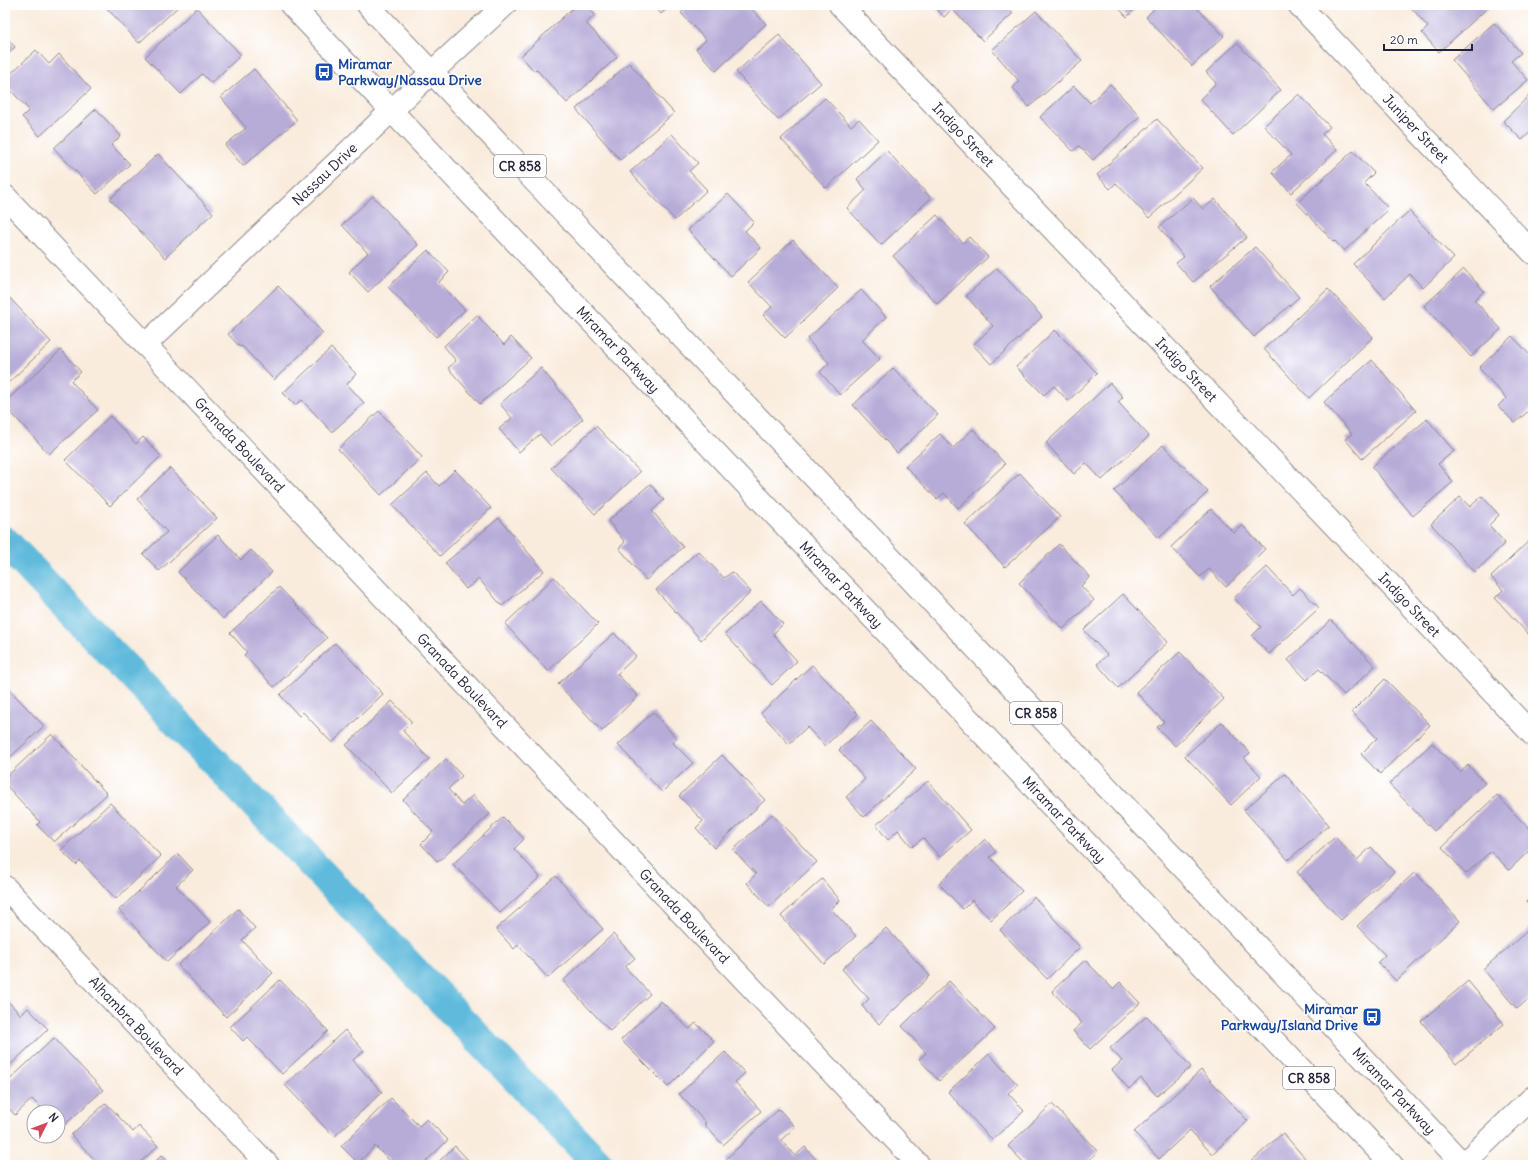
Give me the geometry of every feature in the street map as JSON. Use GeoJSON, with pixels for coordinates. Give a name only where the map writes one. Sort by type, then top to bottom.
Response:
{"type":"FeatureCollection","features":[{"type":"Feature","properties":{"kind":"street","name":"Miramar Parkway"},"geometry":{"type":"LineString","coordinates":[[291,5],[1392,1165]]}},
{"type":"Feature","properties":{"kind":"street","name":"Miramar Parkway"},"geometry":{"type":"LineString","coordinates":[[368,5],[1463,1165]]}},
{"type":"Feature","properties":{"kind":"street","name":"Nassau Drive"},"geometry":{"type":"LineString","coordinates":[[145,345],[391,110],[505,5]]}},
{"type":"Feature","properties":{"kind":"street","name":"Indigo Street"},"geometry":{"type":"LineString","coordinates":[[840,5],[1533,735]]}},
{"type":"Feature","properties":{"kind":"street","name":"Juniper Street"},"geometry":{"type":"LineString","coordinates":[[1298,5],[1533,253]]}},
{"type":"Feature","properties":{"kind":"street","name":"Granada Boulevard"},"geometry":{"type":"LineString","coordinates":[[5,196],[919,1165]]}},
{"type":"Feature","properties":{"kind":"street","name":"Alhambra Boulevard"},"geometry":{"type":"LineString","coordinates":[[5,887],[268,1165]]}},
{"type":"Feature","properties":{"kind":"street"},"geometry":{"type":"LineString","coordinates":[[1463,1165],[1533,1097]]}},
{"type":"Feature","properties":{"kind":"building"},"geometry":{"type":"Polygon","coordinates":[[[104,5],[180,5],[139,43],[104,5]]]}},
{"type":"Feature","properties":{"kind":"building"},"geometry":{"type":"Polygon","coordinates":[[[576,5],[586,5],[595,15],[586,23],[617,57],[567,103],[536,69],[534,71],[521,56],[576,5]]]}},
{"type":"Feature","properties":{"kind":"building"},"geometry":{"type":"Polygon","coordinates":[[[653,5],[671,5],[661,14],[653,5]]]}},
{"type":"Feature","properties":{"kind":"building"},"geometry":{"type":"Polygon","coordinates":[[[690,5],[736,5],[740,10],[748,5],[766,24],[716,71],[696,49],[706,40],[681,13],[690,5]]]}},
{"type":"Feature","properties":{"kind":"building"},"geometry":{"type":"Polygon","coordinates":[[[933,5],[1006,5],[1013,13],[983,41],[952,9],[944,17],[933,5]]]}},
{"type":"Feature","properties":{"kind":"building"},"geometry":{"type":"Polygon","coordinates":[[[1116,5],[1139,5],[1127,17],[1116,5]]]}},
{"type":"Feature","properties":{"kind":"building"},"geometry":{"type":"Polygon","coordinates":[[[1158,5],[1201,5],[1197,8],[1224,36],[1192,66],[1146,17],[1158,5]]]}},
{"type":"Feature","properties":{"kind":"building"},"geometry":{"type":"Polygon","coordinates":[[[1409,5],[1491,5],[1439,52],[1422,33],[1428,27],[1409,5]]]}},
{"type":"Feature","properties":{"kind":"building"},"geometry":{"type":"Polygon","coordinates":[[[197,8],[241,55],[211,83],[202,74],[181,94],[145,57],[197,8]]]}},
{"type":"Feature","properties":{"kind":"building"},"geometry":{"type":"Polygon","coordinates":[[[1036,11],[1082,61],[1029,107],[1013,88],[1019,81],[992,50],[1036,11]]]}},
{"type":"Feature","properties":{"kind":"building"},"geometry":{"type":"Polygon","coordinates":[[[1494,23],[1521,53],[1511,61],[1528,80],[1494,109],[1452,60],[1494,23]]]}},
{"type":"Feature","properties":{"kind":"building"},"geometry":{"type":"Polygon","coordinates":[[[779,35],[821,83],[778,120],[736,72],[779,35]]]}},
{"type":"Feature","properties":{"kind":"building"},"geometry":{"type":"Polygon","coordinates":[[[5,36],[15,47],[5,57],[5,36]]]}},
{"type":"Feature","properties":{"kind":"building"},"geometry":{"type":"Polygon","coordinates":[[[1237,43],[1281,90],[1233,135],[1200,99],[1216,83],[1206,72],[1237,43]]]}},
{"type":"Feature","properties":{"kind":"building"},"geometry":{"type":"Polygon","coordinates":[[[36,50],[49,64],[59,54],[91,89],[40,136],[22,117],[29,110],[5,84],[5,79],[36,50]]]}},
{"type":"Feature","properties":{"kind":"building"},"geometry":{"type":"Polygon","coordinates":[[[629,63],[674,113],[620,160],[576,109],[629,63]]]}},
{"type":"Feature","properties":{"kind":"building"},"geometry":{"type":"Polygon","coordinates":[[[254,69],[297,120],[243,166],[225,145],[246,128],[221,97],[254,69]]]}},
{"type":"Feature","properties":{"kind":"building"},"geometry":{"type":"Polygon","coordinates":[[[1110,84],[1140,116],[1093,160],[1079,146],[1073,151],[1040,117],[1074,86],[1090,103],[1110,84]]]}},
{"type":"Feature","properties":{"kind":"building"},"geometry":{"type":"Polygon","coordinates":[[[1533,92],[1533,130],[1522,140],[1503,121],[1533,92]]]}},
{"type":"Feature","properties":{"kind":"building"},"geometry":{"type":"Polygon","coordinates":[[[1299,94],[1330,127],[1322,134],[1337,150],[1291,193],[1272,172],[1291,155],[1264,126],[1299,94]]]}},
{"type":"Feature","properties":{"kind":"building"},"geometry":{"type":"Polygon","coordinates":[[[825,98],[851,126],[859,119],[878,140],[826,188],[781,139],[825,98]]]}},
{"type":"Feature","properties":{"kind":"building"},"geometry":{"type":"Polygon","coordinates":[[[96,109],[121,136],[111,145],[130,164],[97,194],[54,148],[96,109]]]}},
{"type":"Feature","properties":{"kind":"building"},"geometry":{"type":"Polygon","coordinates":[[[1157,119],[1203,168],[1149,218],[1116,183],[1110,189],[1097,175],[1157,119]]]}},
{"type":"Feature","properties":{"kind":"building"},"geometry":{"type":"Polygon","coordinates":[[[672,134],[698,163],[689,171],[707,190],[675,220],[630,172],[672,134]]]}},
{"type":"Feature","properties":{"kind":"building"},"geometry":{"type":"Polygon","coordinates":[[[887,151],[931,198],[881,245],[847,208],[866,190],[857,179],[887,151]]]}},
{"type":"Feature","properties":{"kind":"building"},"geometry":{"type":"Polygon","coordinates":[[[1353,151],[1374,173],[1364,183],[1389,209],[1344,251],[1297,203],[1353,151]]]}},
{"type":"Feature","properties":{"kind":"building"},"geometry":{"type":"Polygon","coordinates":[[[158,154],[213,213],[165,258],[110,199],[158,154]]]}},
{"type":"Feature","properties":{"kind":"building"},"geometry":{"type":"Polygon","coordinates":[[[728,194],[754,222],[745,231],[761,248],[731,276],[688,230],[728,194]]]}},
{"type":"Feature","properties":{"kind":"building"},"geometry":{"type":"Polygon","coordinates":[[[373,196],[418,245],[368,292],[349,272],[368,253],[342,225],[373,196]]]}},
{"type":"Feature","properties":{"kind":"building"},"geometry":{"type":"Polygon","coordinates":[[[1193,198],[1203,209],[1215,199],[1247,237],[1193,282],[1176,263],[1184,257],[1159,227],[1193,198]]]}},
{"type":"Feature","properties":{"kind":"building"},"geometry":{"type":"Polygon","coordinates":[[[1409,211],[1454,258],[1423,288],[1410,274],[1385,298],[1353,264],[1409,211]]]}},
{"type":"Feature","properties":{"kind":"building"},"geometry":{"type":"Polygon","coordinates":[[[937,215],[963,243],[969,237],[988,257],[937,304],[893,256],[937,215]]]}},
{"type":"Feature","properties":{"kind":"building"},"geometry":{"type":"Polygon","coordinates":[[[793,240],[838,288],[785,338],[763,315],[772,307],[748,282],[793,240]]]}},
{"type":"Feature","properties":{"kind":"building"},"geometry":{"type":"Polygon","coordinates":[[[1255,247],[1299,297],[1254,337],[1210,286],[1255,247]]]}},
{"type":"Feature","properties":{"kind":"building"},"geometry":{"type":"Polygon","coordinates":[[[428,250],[449,272],[439,282],[465,310],[436,337],[388,287],[428,250]]]}},
{"type":"Feature","properties":{"kind":"building"},"geometry":{"type":"Polygon","coordinates":[[[997,268],[1042,317],[991,364],[973,345],[993,326],[966,296],[997,268]]]}},
{"type":"Feature","properties":{"kind":"building"},"geometry":{"type":"Polygon","coordinates":[[[1464,269],[1484,291],[1474,300],[1501,329],[1471,357],[1424,306],[1464,269]]]}},
{"type":"Feature","properties":{"kind":"building"},"geometry":{"type":"Polygon","coordinates":[[[278,286],[323,333],[274,380],[242,346],[240,347],[228,334],[278,286]]]}},
{"type":"Feature","properties":{"kind":"building"},"geometry":{"type":"Polygon","coordinates":[[[1328,289],[1373,337],[1309,398],[1264,349],[1328,289]]]}},
{"type":"Feature","properties":{"kind":"building"},"geometry":{"type":"Polygon","coordinates":[[[861,290],[886,317],[862,340],[880,359],[840,395],[820,372],[829,363],[807,339],[861,290]]]}},
{"type":"Feature","properties":{"kind":"building"},"geometry":{"type":"Polygon","coordinates":[[[5,293],[51,342],[5,386],[5,293]]]}},
{"type":"Feature","properties":{"kind":"building"},"geometry":{"type":"Polygon","coordinates":[[[477,315],[504,345],[511,337],[531,358],[480,404],[448,368],[456,361],[444,346],[477,315]]]}},
{"type":"Feature","properties":{"kind":"building"},"geometry":{"type":"Polygon","coordinates":[[[1055,330],[1097,373],[1068,401],[1054,386],[1044,395],[1016,367],[1055,330]]]}},
{"type":"Feature","properties":{"kind":"building"},"geometry":{"type":"Polygon","coordinates":[[[1512,336],[1533,358],[1533,407],[1515,423],[1498,406],[1506,398],[1479,368],[1512,336]]]}},
{"type":"Feature","properties":{"kind":"building"},"geometry":{"type":"Polygon","coordinates":[[[331,348],[356,374],[347,384],[364,403],[332,432],[302,400],[295,405],[283,393],[331,348]]]}},
{"type":"Feature","properties":{"kind":"building"},"geometry":{"type":"Polygon","coordinates":[[[61,350],[81,372],[71,381],[98,410],[49,454],[5,406],[5,402],[61,350]]]}},
{"type":"Feature","properties":{"kind":"building"},"geometry":{"type":"Polygon","coordinates":[[[1372,360],[1416,411],[1362,459],[1345,439],[1352,434],[1324,402],[1372,360]]]}},
{"type":"Feature","properties":{"kind":"building"},"geometry":{"type":"Polygon","coordinates":[[[541,368],[583,419],[551,446],[540,434],[519,452],[499,429],[512,418],[500,404],[541,368]]]}},
{"type":"Feature","properties":{"kind":"building"},"geometry":{"type":"Polygon","coordinates":[[[893,368],[938,415],[897,453],[853,405],[893,368]]]}},
{"type":"Feature","properties":{"kind":"building"},"geometry":{"type":"Polygon","coordinates":[[[1110,383],[1123,397],[1118,402],[1149,436],[1102,480],[1086,463],[1074,474],[1046,443],[1110,383]]]}},
{"type":"Feature","properties":{"kind":"building"},"geometry":{"type":"Polygon","coordinates":[[[379,411],[422,457],[381,495],[338,449],[379,411]]]}},
{"type":"Feature","properties":{"kind":"building"},"geometry":{"type":"Polygon","coordinates":[[[110,416],[136,444],[143,437],[161,456],[110,506],[65,460],[110,416]]]}},
{"type":"Feature","properties":{"kind":"building"},"geometry":{"type":"Polygon","coordinates":[[[1427,419],[1454,451],[1438,464],[1453,482],[1413,516],[1372,467],[1427,419]]]}},
{"type":"Feature","properties":{"kind":"building"},"geometry":{"type":"Polygon","coordinates":[[[596,426],[640,472],[595,514],[551,468],[596,426]]]}},
{"type":"Feature","properties":{"kind":"building"},"geometry":{"type":"Polygon","coordinates":[[[973,429],[1005,464],[958,508],[944,493],[937,499],[905,466],[940,434],[953,448],[973,429]]]}},
{"type":"Feature","properties":{"kind":"building"},"geometry":{"type":"Polygon","coordinates":[[[1163,445],[1208,492],[1159,538],[1114,491],[1163,445]]]}},
{"type":"Feature","properties":{"kind":"building"},"geometry":{"type":"Polygon","coordinates":[[[170,468],[217,518],[159,571],[143,554],[167,532],[137,499],[170,468]]]}},
{"type":"Feature","properties":{"kind":"building"},"geometry":{"type":"Polygon","coordinates":[[[455,470],[491,508],[440,556],[392,505],[427,473],[439,486],[455,470]]]}},
{"type":"Feature","properties":{"kind":"building"},"geometry":{"type":"Polygon","coordinates":[[[1020,473],[1060,517],[1005,567],[965,524],[1020,473]]]}},
{"type":"Feature","properties":{"kind":"building"},"geometry":{"type":"Polygon","coordinates":[[[650,484],[664,500],[652,511],[683,547],[646,580],[619,548],[625,542],[608,521],[650,484]]]}},
{"type":"Feature","properties":{"kind":"building"},"geometry":{"type":"Polygon","coordinates":[[[1482,496],[1499,515],[1489,525],[1505,543],[1475,572],[1431,524],[1460,497],[1470,507],[1482,496]]]}},
{"type":"Feature","properties":{"kind":"building"},"geometry":{"type":"Polygon","coordinates":[[[1211,509],[1234,533],[1242,525],[1265,549],[1226,587],[1209,569],[1200,577],[1171,547],[1211,509]]]}},
{"type":"Feature","properties":{"kind":"building"},"geometry":{"type":"Polygon","coordinates":[[[499,518],[544,571],[502,606],[479,579],[466,589],[445,563],[499,518]]]}},
{"type":"Feature","properties":{"kind":"building"},"geometry":{"type":"Polygon","coordinates":[[[218,535],[241,560],[251,550],[272,572],[223,619],[178,572],[218,535]]]}},
{"type":"Feature","properties":{"kind":"building"},"geometry":{"type":"Polygon","coordinates":[[[1533,537],[1533,631],[1529,635],[1495,598],[1503,590],[1491,577],[1533,537]]]}},
{"type":"Feature","properties":{"kind":"building"},"geometry":{"type":"Polygon","coordinates":[[[1059,544],[1090,577],[1081,586],[1094,600],[1063,629],[1019,583],[1059,544]]]}},
{"type":"Feature","properties":{"kind":"building"},"geometry":{"type":"Polygon","coordinates":[[[698,551],[724,578],[732,572],[751,592],[701,640],[656,590],[698,551]]]}},
{"type":"Feature","properties":{"kind":"building"},"geometry":{"type":"Polygon","coordinates":[[[1267,567],[1293,595],[1300,588],[1319,608],[1269,654],[1252,636],[1261,627],[1234,598],[1267,567]]]}},
{"type":"Feature","properties":{"kind":"building"},"geometry":{"type":"Polygon","coordinates":[[[554,577],[598,624],[548,671],[505,624],[554,577]]]}},
{"type":"Feature","properties":{"kind":"building"},"geometry":{"type":"Polygon","coordinates":[[[279,587],[327,638],[274,687],[244,655],[247,652],[230,633],[279,587]]]}},
{"type":"Feature","properties":{"kind":"building"},"geometry":{"type":"Polygon","coordinates":[[[1123,594],[1168,642],[1118,688],[1097,664],[1107,655],[1084,630],[1123,594]]]}},
{"type":"Feature","properties":{"kind":"building"},"geometry":{"type":"Polygon","coordinates":[[[761,601],[783,624],[773,634],[797,661],[772,685],[725,634],[761,601]]]}},
{"type":"Feature","properties":{"kind":"building"},"geometry":{"type":"Polygon","coordinates":[[[1331,620],[1375,666],[1344,695],[1319,669],[1307,680],[1288,660],[1331,620]]]}},
{"type":"Feature","properties":{"kind":"building"},"geometry":{"type":"Polygon","coordinates":[[[614,633],[636,656],[617,674],[638,696],[602,731],[558,684],[614,633]]]}},
{"type":"Feature","properties":{"kind":"building"},"geometry":{"type":"Polygon","coordinates":[[[335,643],[383,694],[332,743],[303,712],[299,716],[280,695],[335,643]]]}},
{"type":"Feature","properties":{"kind":"building"},"geometry":{"type":"Polygon","coordinates":[[[1180,652],[1224,699],[1175,746],[1157,727],[1164,722],[1136,692],[1180,652]]]}},
{"type":"Feature","properties":{"kind":"building"},"geometry":{"type":"Polygon","coordinates":[[[812,665],[858,714],[825,746],[807,727],[789,744],[761,713],[812,665]]]}},
{"type":"Feature","properties":{"kind":"building"},"geometry":{"type":"Polygon","coordinates":[[[1385,679],[1430,725],[1380,774],[1361,754],[1377,738],[1352,712],[1385,679]]]}},
{"type":"Feature","properties":{"kind":"building"},"geometry":{"type":"Polygon","coordinates":[[[5,685],[44,726],[5,762],[5,685]]]}},
{"type":"Feature","properties":{"kind":"building"},"geometry":{"type":"Polygon","coordinates":[[[392,701],[412,722],[403,731],[429,759],[392,793],[346,745],[392,701]]]}},
{"type":"Feature","properties":{"kind":"building"},"geometry":{"type":"Polygon","coordinates":[[[653,712],[677,739],[673,743],[693,763],[662,792],[618,745],[653,712]]]}},
{"type":"Feature","properties":{"kind":"building"},"geometry":{"type":"Polygon","coordinates":[[[871,721],[916,769],[864,817],[846,797],[865,779],[839,750],[871,721]]]}},
{"type":"Feature","properties":{"kind":"building"},"geometry":{"type":"Polygon","coordinates":[[[1222,722],[1250,753],[1244,758],[1261,776],[1231,805],[1185,756],[1222,722]]]}},
{"type":"Feature","properties":{"kind":"building"},"geometry":{"type":"Polygon","coordinates":[[[52,734],[107,794],[54,842],[37,825],[40,822],[5,784],[5,778],[52,734]]]}},
{"type":"Feature","properties":{"kind":"building"},"geometry":{"type":"Polygon","coordinates":[[[1432,743],[1460,772],[1468,765],[1485,783],[1434,831],[1389,784],[1432,743]]]}},
{"type":"Feature","properties":{"kind":"building"},"geometry":{"type":"Polygon","coordinates":[[[722,755],[765,800],[714,848],[696,828],[703,821],[679,796],[722,755]]]}},
{"type":"Feature","properties":{"kind":"building"},"geometry":{"type":"Polygon","coordinates":[[[446,759],[462,776],[448,789],[462,805],[473,795],[490,814],[438,862],[421,844],[433,832],[403,800],[446,759]]]}},
{"type":"Feature","properties":{"kind":"building"},"geometry":{"type":"Polygon","coordinates":[[[1285,774],[1329,825],[1288,860],[1244,810],[1285,774]]]}},
{"type":"Feature","properties":{"kind":"building"},"geometry":{"type":"Polygon","coordinates":[[[928,781],[971,830],[940,857],[923,838],[912,847],[898,830],[888,840],[876,825],[928,781]]]}},
{"type":"Feature","properties":{"kind":"building"},"geometry":{"type":"Polygon","coordinates":[[[1497,795],[1533,833],[1533,847],[1509,870],[1491,851],[1466,874],[1442,847],[1497,795]]]}},
{"type":"Feature","properties":{"kind":"building"},"geometry":{"type":"Polygon","coordinates":[[[110,803],[161,856],[116,899],[80,861],[76,865],[61,850],[110,803]]]}},
{"type":"Feature","properties":{"kind":"building"},"geometry":{"type":"Polygon","coordinates":[[[772,814],[817,862],[769,907],[747,883],[756,874],[733,850],[772,814]]]}},
{"type":"Feature","properties":{"kind":"building"},"geometry":{"type":"Polygon","coordinates":[[[503,817],[524,839],[514,849],[540,877],[500,913],[453,864],[503,817]]]}},
{"type":"Feature","properties":{"kind":"building"},"geometry":{"type":"Polygon","coordinates":[[[1335,837],[1357,860],[1371,847],[1394,872],[1341,920],[1297,872],[1335,837]]]}},
{"type":"Feature","properties":{"kind":"building"},"geometry":{"type":"Polygon","coordinates":[[[985,839],[996,852],[990,857],[1022,891],[991,920],[972,900],[963,909],[939,884],[985,839]]]}},
{"type":"Feature","properties":{"kind":"building"},"geometry":{"type":"Polygon","coordinates":[[[178,854],[193,870],[176,886],[210,922],[167,962],[119,910],[178,854]]]}},
{"type":"Feature","properties":{"kind":"building"},"geometry":{"type":"Polygon","coordinates":[[[1415,872],[1460,921],[1396,981],[1378,962],[1385,955],[1357,926],[1415,872]]]}},
{"type":"Feature","properties":{"kind":"building"},"geometry":{"type":"Polygon","coordinates":[[[556,876],[603,929],[548,978],[518,945],[514,949],[496,929],[556,876]]]}},
{"type":"Feature","properties":{"kind":"building"},"geometry":{"type":"Polygon","coordinates":[[[822,879],[840,900],[831,909],[856,936],[824,964],[781,916],[822,879]]]}},
{"type":"Feature","properties":{"kind":"building"},"geometry":{"type":"Polygon","coordinates":[[[1533,895],[1533,908],[1527,901],[1533,895]]]}},
{"type":"Feature","properties":{"kind":"building"},"geometry":{"type":"Polygon","coordinates":[[[1034,897],[1080,947],[1047,979],[1000,930],[1034,897]]]}},
{"type":"Feature","properties":{"kind":"building"},"geometry":{"type":"Polygon","coordinates":[[[238,909],[255,928],[242,940],[273,973],[226,1017],[178,965],[238,909]]]}},
{"type":"Feature","properties":{"kind":"building"},"geometry":{"type":"Polygon","coordinates":[[[1532,927],[1533,995],[1517,1009],[1483,969],[1532,927]]]}},
{"type":"Feature","properties":{"kind":"building"},"geometry":{"type":"Polygon","coordinates":[[[886,928],[930,976],[879,1024],[862,1006],[869,999],[842,969],[886,928]]]}},
{"type":"Feature","properties":{"kind":"building"},"geometry":{"type":"Polygon","coordinates":[[[613,934],[635,958],[625,967],[650,994],[610,1031],[563,981],[613,934]]]}},
{"type":"Feature","properties":{"kind":"building"},"geometry":{"type":"Polygon","coordinates":[[[1085,960],[1113,989],[1120,982],[1140,1003],[1090,1049],[1073,1031],[1082,1023],[1052,991],[1085,960]]]}},
{"type":"Feature","properties":{"kind":"building"},"geometry":{"type":"Polygon","coordinates":[[[280,980],[328,1031],[282,1074],[247,1037],[243,1041],[230,1027],[280,980]]]}},
{"type":"Feature","properties":{"kind":"building"},"geometry":{"type":"Polygon","coordinates":[[[949,981],[995,1029],[939,1081],[919,1059],[926,1053],[902,1026],[949,981]]]}},
{"type":"Feature","properties":{"kind":"building"},"geometry":{"type":"Polygon","coordinates":[[[1468,981],[1504,1024],[1456,1064],[1421,1021],[1468,981]]]}},
{"type":"Feature","properties":{"kind":"building"},"geometry":{"type":"Polygon","coordinates":[[[5,998],[21,1015],[28,1008],[48,1029],[5,1070],[5,998]]]}},
{"type":"Feature","properties":{"kind":"building"},"geometry":{"type":"Polygon","coordinates":[[[661,1001],[689,1029],[696,1023],[714,1041],[668,1087],[621,1040],[661,1001]]]}},
{"type":"Feature","properties":{"kind":"building"},"geometry":{"type":"Polygon","coordinates":[[[1147,1016],[1191,1067],[1157,1096],[1141,1078],[1129,1089],[1112,1070],[1122,1061],[1110,1048],[1147,1016]]]}},
{"type":"Feature","properties":{"kind":"building"},"geometry":{"type":"Polygon","coordinates":[[[345,1030],[364,1051],[353,1060],[382,1092],[334,1137],[285,1085],[345,1030]]]}},
{"type":"Feature","properties":{"kind":"building"},"geometry":{"type":"Polygon","coordinates":[[[54,1038],[103,1090],[66,1124],[66,1104],[37,1104],[32,1099],[15,1115],[5,1104],[5,1084],[54,1038]]]}},
{"type":"Feature","properties":{"kind":"building"},"geometry":{"type":"Polygon","coordinates":[[[725,1052],[745,1073],[735,1082],[761,1111],[723,1145],[704,1124],[706,1123],[679,1094],[725,1052]]]}},
{"type":"Feature","properties":{"kind":"building"},"geometry":{"type":"Polygon","coordinates":[[[989,1054],[1018,1085],[1008,1093],[1024,1111],[992,1140],[948,1092],[989,1054]]]}},
{"type":"Feature","properties":{"kind":"building"},"geometry":{"type":"Polygon","coordinates":[[[1201,1070],[1248,1121],[1212,1154],[1190,1130],[1159,1159],[1134,1132],[1201,1070]]]}},
{"type":"Feature","properties":{"kind":"building"},"geometry":{"type":"Polygon","coordinates":[[[391,1098],[419,1126],[427,1119],[448,1140],[422,1165],[386,1165],[390,1161],[375,1146],[358,1163],[341,1146],[391,1098]]]}},
{"type":"Feature","properties":{"kind":"building"},"geometry":{"type":"Polygon","coordinates":[[[106,1103],[133,1132],[139,1126],[158,1146],[137,1165],[100,1165],[71,1135],[106,1103]]]}},
{"type":"Feature","properties":{"kind":"building"},"geometry":{"type":"Polygon","coordinates":[[[1052,1104],[1098,1152],[1084,1165],[1026,1165],[1008,1146],[1052,1104]]]}},
{"type":"Feature","properties":{"kind":"building"},"geometry":{"type":"Polygon","coordinates":[[[779,1109],[795,1127],[781,1140],[795,1156],[805,1147],[821,1165],[730,1165],[725,1160],[779,1109]]]}},
{"type":"Feature","properties":{"kind":"building"},"geometry":{"type":"Polygon","coordinates":[[[1283,1133],[1311,1165],[1247,1165],[1283,1133]]]}},
{"type":"Feature","properties":{"kind":"building"},"geometry":{"type":"Polygon","coordinates":[[[455,1146],[473,1165],[435,1165],[455,1146]]]}},
{"type":"Feature","properties":{"kind":"building"},"geometry":{"type":"Polygon","coordinates":[[[162,1155],[171,1165],[152,1165],[162,1155]]]}},
{"type":"Feature","properties":{"kind":"waterway"},"geometry":{"type":"LineString","coordinates":[[5,542],[599,1165]]}},
{"type":"Feature","properties":{"kind":"place","name":"Miramar Parkway/Nassau Drive"},"geometry":{"type":"Point","coordinates":[324,72]}},
{"type":"Feature","properties":{"kind":"place","name":"Miramar Parkway/Island Drive"},"geometry":{"type":"Point","coordinates":[1372,1017]}}]}
